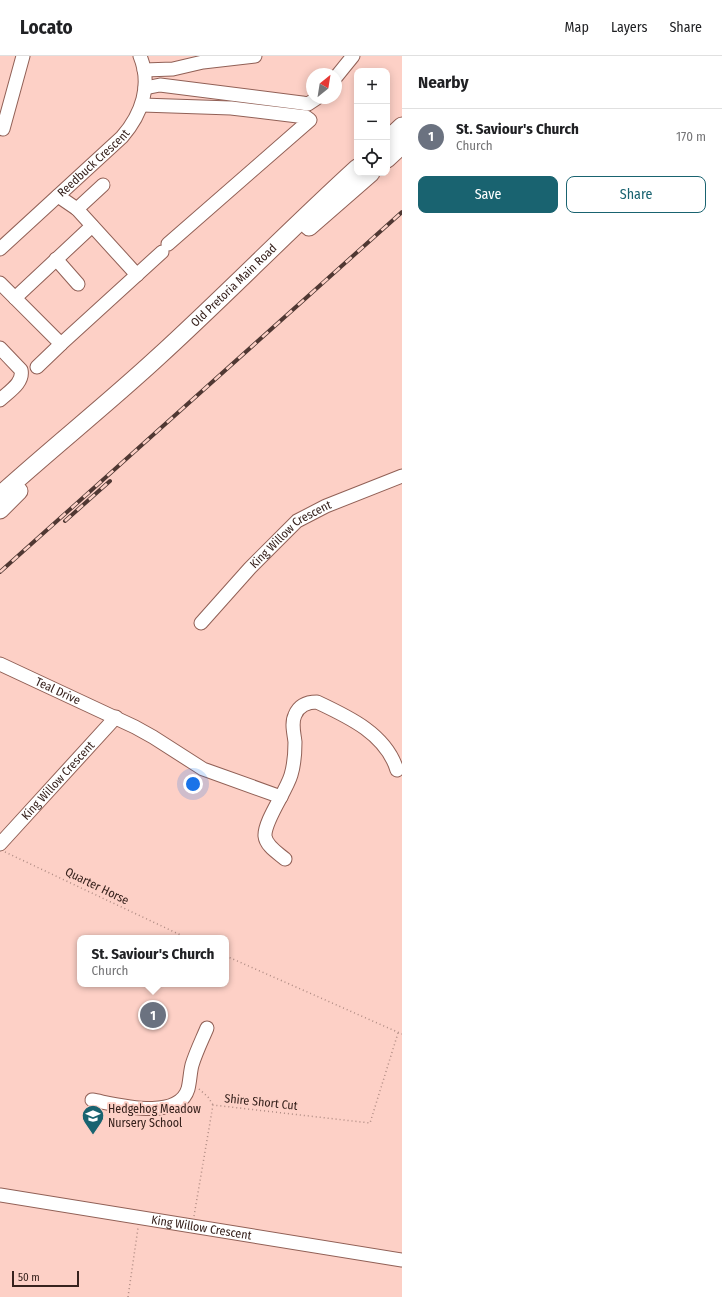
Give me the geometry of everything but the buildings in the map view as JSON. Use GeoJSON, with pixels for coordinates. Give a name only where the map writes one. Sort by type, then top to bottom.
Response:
{"type":"FeatureCollection","features":[{"type":"Feature","properties":{"kind":"main road"},"geometry":{"type":"LineString","coordinates":[[390,137],[402,126]]}},
{"type":"Feature","properties":{"kind":"main road"},"geometry":{"type":"LineString","coordinates":[[390,156],[402,145]]}},
{"type":"Feature","properties":{"kind":"main road","name":"Old Pretoria Main Road"},"geometry":{"type":"LineString","coordinates":[[0,495],[158,357],[354,171]]}},
{"type":"Feature","properties":{"kind":"main road"},"geometry":{"type":"LineString","coordinates":[[264,256],[282,247],[302,233],[368,176]]}},
{"type":"Feature","properties":{"kind":"main road","name":"Old Pretoria Main Road"},"geometry":{"type":"LineString","coordinates":[[0,510],[99,418],[109,401]]}},
{"type":"Feature","properties":{"kind":"street"},"geometry":{"type":"LineString","coordinates":[[4,129],[23,56]]}},
{"type":"Feature","properties":{"kind":"street","name":"Reedbuck Crescent"},"geometry":{"type":"LineString","coordinates":[[0,249],[122,137],[133,123],[142,105],[145,88],[144,70],[140,56]]}},
{"type":"Feature","properties":{"kind":"street"},"geometry":{"type":"LineString","coordinates":[[144,70],[173,69],[203,62],[255,56]]}},
{"type":"Feature","properties":{"kind":"street"},"geometry":{"type":"LineString","coordinates":[[342,70],[353,56]]}},
{"type":"Feature","properties":{"kind":"street"},"geometry":{"type":"LineString","coordinates":[[145,88],[160,85],[306,104]]}},
{"type":"Feature","properties":{"kind":"street"},"geometry":{"type":"LineString","coordinates":[[36,367],[165,248],[310,120],[306,117],[231,108],[142,105]]}},
{"type":"Feature","properties":{"kind":"street"},"geometry":{"type":"LineString","coordinates":[[77,209],[103,185]]}},
{"type":"Feature","properties":{"kind":"street"},"geometry":{"type":"LineString","coordinates":[[58,196],[77,209],[137,275]]}},
{"type":"Feature","properties":{"kind":"street"},"geometry":{"type":"LineString","coordinates":[[15,298],[92,226]]}},
{"type":"Feature","properties":{"kind":"street"},"geometry":{"type":"LineString","coordinates":[[56,259],[78,284]]}},
{"type":"Feature","properties":{"kind":"street"},"geometry":{"type":"LineString","coordinates":[[0,283],[61,344]]}},
{"type":"Feature","properties":{"kind":"street"},"geometry":{"type":"LineString","coordinates":[[0,348],[21,370],[22,375],[16,385],[0,400]]}},
{"type":"Feature","properties":{"kind":"street","name":"King Willow Crescent"},"geometry":{"type":"LineString","coordinates":[[201,623],[296,521],[326,506],[402,476]]}},
{"type":"Feature","properties":{"kind":"street","name":"Teal Drive"},"geometry":{"type":"LineString","coordinates":[[0,664],[116,717],[153,737],[203,769],[281,797]]}},
{"type":"Feature","properties":{"kind":"street"},"geometry":{"type":"LineString","coordinates":[[285,859],[274,851],[265,837],[270,819],[289,781],[295,743],[293,726],[294,716],[301,707],[312,702],[317,702],[374,734],[383,744],[394,762],[396,770]]}},
{"type":"Feature","properties":{"kind":"street","name":"King Willow Crescent"},"geometry":{"type":"LineString","coordinates":[[0,844],[116,717]]}},
{"type":"Feature","properties":{"kind":"street"},"geometry":{"type":"LineString","coordinates":[[92,1100],[138,1108],[164,1107],[176,1104],[183,1098],[188,1090],[194,1058],[207,1028]]}},
{"type":"Feature","properties":{"kind":"street","name":"King Willow Crescent"},"geometry":{"type":"LineString","coordinates":[[0,1195],[402,1260]]}},
{"type":"Feature","properties":{"kind":"path","name":"Quarter Horse"},"geometry":{"type":"LineString","coordinates":[[0,850],[181,935]]}},
{"type":"Feature","properties":{"kind":"path"},"geometry":{"type":"LineString","coordinates":[[229,957],[402,1034]]}},
{"type":"Feature","properties":{"kind":"path","name":"Shire Short Cut"},"geometry":{"type":"LineString","coordinates":[[192,1226],[213,1106],[370,1123],[398,1033]]}},
{"type":"Feature","properties":{"kind":"path"},"geometry":{"type":"LineString","coordinates":[[189,1081],[208,1096],[213,1106]]}},
{"type":"Feature","properties":{"kind":"path"},"geometry":{"type":"LineString","coordinates":[[128,1297],[138,1226]]}},
{"type":"Feature","properties":{"kind":"railway"},"geometry":{"type":"LineString","coordinates":[[0,572],[402,212]]}},
{"type":"Feature","properties":{"kind":"railway"},"geometry":{"type":"LineString","coordinates":[[65,521],[110,481]]}},
{"type":"Feature","properties":{"kind":"place","name":"St. Saviour's Church"},"geometry":{"type":"Point","coordinates":[153,1015]}},
{"type":"Feature","properties":{"kind":"place","name":"Hedgehog Meadow Nursery School"},"geometry":{"type":"Point","coordinates":[93,1136]}}]}
